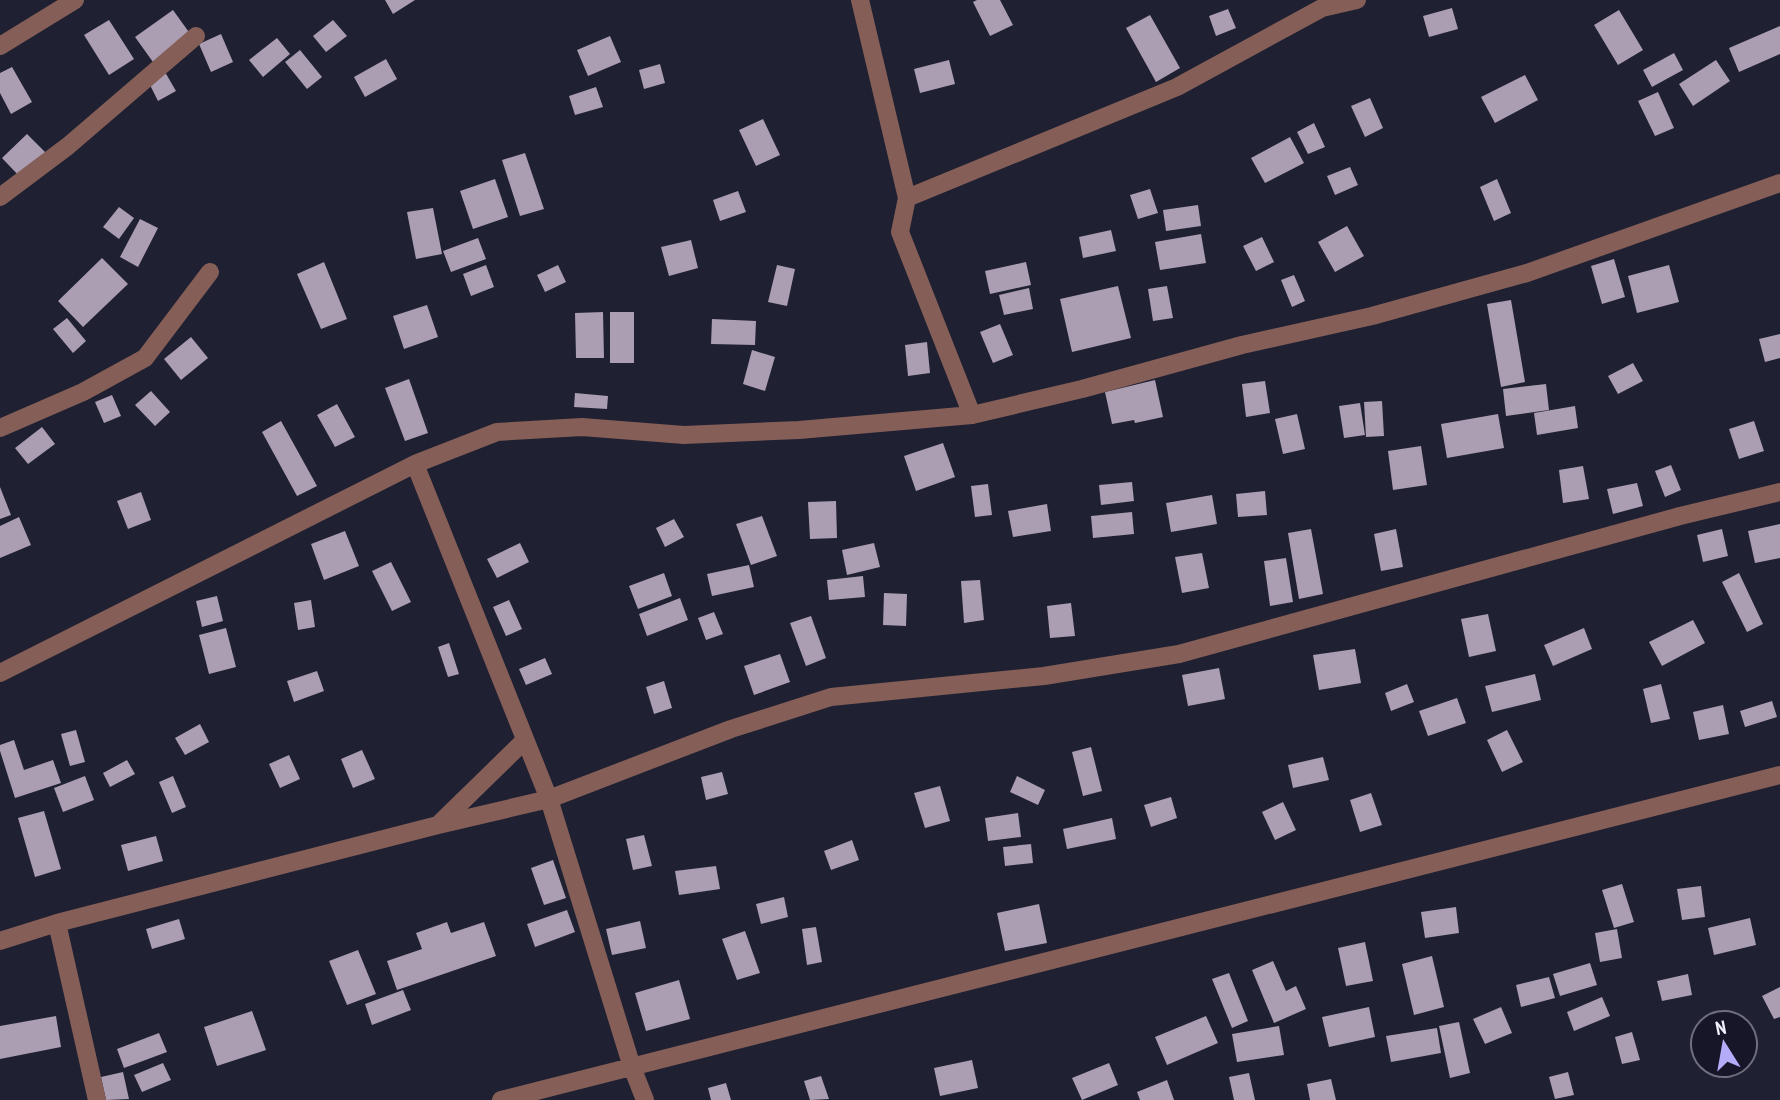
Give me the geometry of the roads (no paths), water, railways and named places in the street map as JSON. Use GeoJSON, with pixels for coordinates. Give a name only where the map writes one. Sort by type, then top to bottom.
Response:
{"type":"FeatureCollection","features":[{"type":"Feature","properties":{"kind":"street"},"geometry":{"type":"LineString","coordinates":[[0,46],[75,0]]}},
{"type":"Feature","properties":{"kind":"street"},"geometry":{"type":"LineString","coordinates":[[860,0],[907,198],[900,232],[972,415]]}},
{"type":"Feature","properties":{"kind":"street"},"geometry":{"type":"LineString","coordinates":[[907,198],[1177,87],[1322,8],[1357,0]]}},
{"type":"Feature","properties":{"kind":"street"},"geometry":{"type":"LineString","coordinates":[[0,197],[68,146],[195,36]]}},
{"type":"Feature","properties":{"kind":"street"},"geometry":{"type":"LineString","coordinates":[[0,673],[415,464],[497,432],[582,428],[696,434],[799,430],[972,415],[1082,389],[1242,345],[1372,316],[1527,273],[1780,183]]}},
{"type":"Feature","properties":{"kind":"street"},"geometry":{"type":"LineString","coordinates":[[0,428],[83,392],[145,358],[210,272]]}},
{"type":"Feature","properties":{"kind":"street"},"geometry":{"type":"LineString","coordinates":[[415,464],[549,799],[632,1067],[645,1100]]}},
{"type":"Feature","properties":{"kind":"street"},"geometry":{"type":"LineString","coordinates":[[0,941],[57,923],[549,799],[731,729],[831,697],[1044,676],[1179,654],[1667,520],[1780,492]]}},
{"type":"Feature","properties":{"kind":"street"},"geometry":{"type":"LineString","coordinates":[[438,825],[525,740]]}},
{"type":"Feature","properties":{"kind":"street"},"geometry":{"type":"LineString","coordinates":[[500,1100],[1780,775]]}},
{"type":"Feature","properties":{"kind":"street"},"geometry":{"type":"LineString","coordinates":[[57,923],[97,1100]]}}]}
